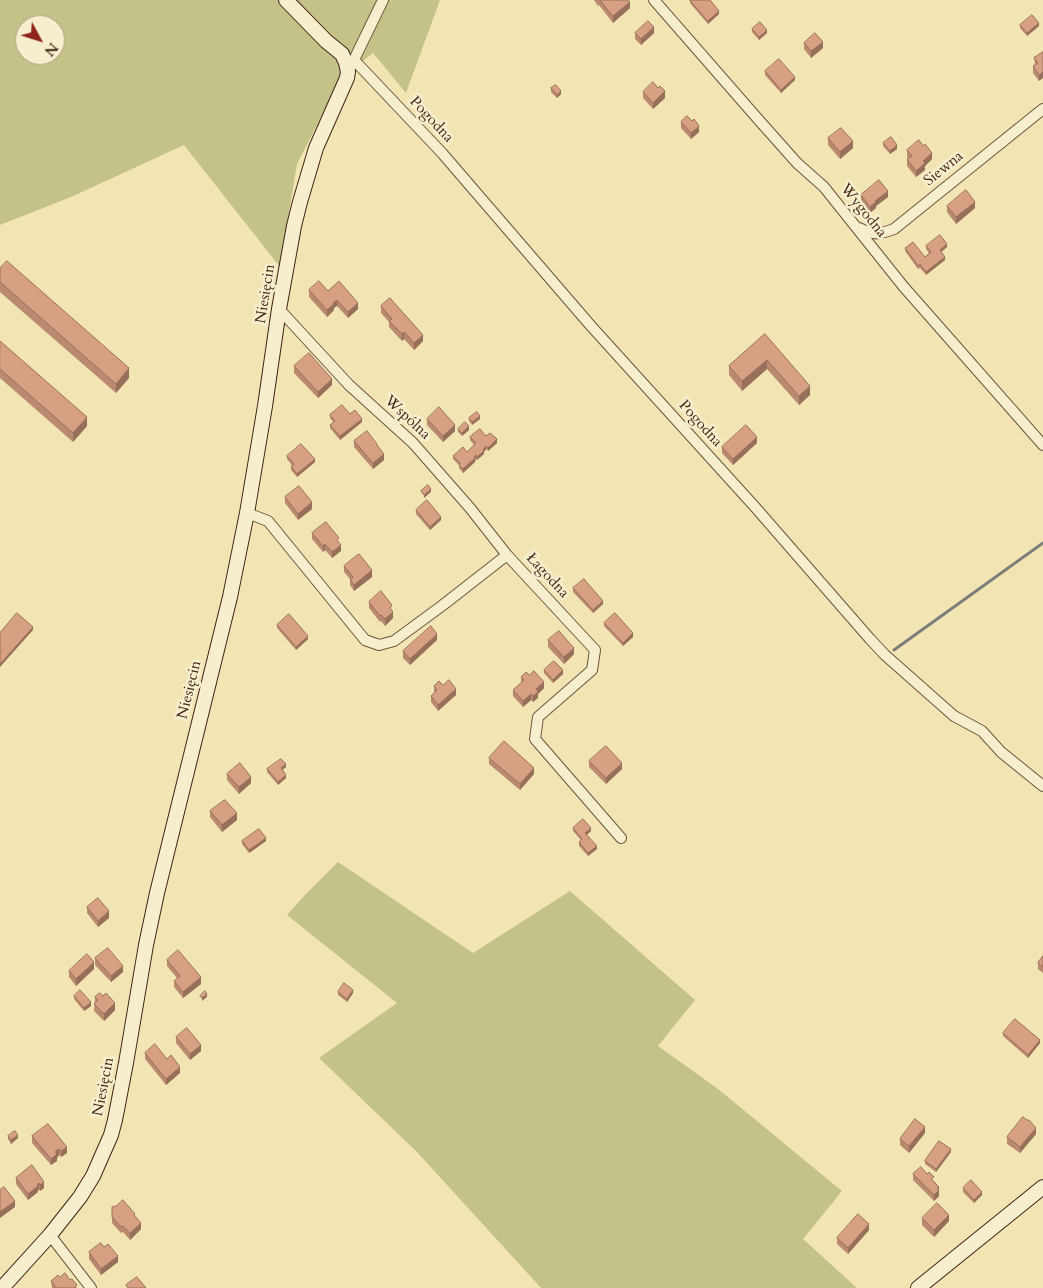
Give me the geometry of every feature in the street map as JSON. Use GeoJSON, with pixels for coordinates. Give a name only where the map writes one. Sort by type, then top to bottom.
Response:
{"type":"FeatureCollection","features":[{"type":"Feature","properties":{"kind":"street"},"geometry":{"type":"LineString","coordinates":[[286,0],[326,41],[338,50],[351,66],[383,0]]}},
{"type":"Feature","properties":{"kind":"street","name":"Wygodna"},"geometry":{"type":"LineString","coordinates":[[654,0],[797,163],[824,187],[904,286],[1043,445]]}},
{"type":"Feature","properties":{"kind":"street","name":"Niesięcin"},"geometry":{"type":"LineString","coordinates":[[2,1288],[50,1235],[80,1196],[93,1176],[115,1120],[155,902],[230,597],[247,513],[294,226],[311,162],[351,66]]}},
{"type":"Feature","properties":{"kind":"street","name":"Pogodna"},"geometry":{"type":"LineString","coordinates":[[351,66],[442,153],[591,326],[755,507],[885,655],[954,716],[982,732],[1004,755],[1043,786]]}},
{"type":"Feature","properties":{"kind":"street","name":"Siewna"},"geometry":{"type":"LineString","coordinates":[[858,228],[871,234],[883,233],[894,229],[1043,109]]}},
{"type":"Feature","properties":{"kind":"street","name":"Wspólna"},"geometry":{"type":"LineString","coordinates":[[279,309],[349,385],[413,443],[470,508],[507,555]]}},
{"type":"Feature","properties":{"kind":"street","name":"Łagodna"},"geometry":{"type":"LineString","coordinates":[[247,513],[268,521],[365,640],[379,646],[394,641],[507,555],[595,650],[592,670],[538,717],[535,739],[621,838]]}},
{"type":"Feature","properties":{"kind":"street"},"geometry":{"type":"LineString","coordinates":[[918,1288],[1043,1187]]}},
{"type":"Feature","properties":{"kind":"street"},"geometry":{"type":"LineString","coordinates":[[50,1235],[91,1288]]}},
{"type":"Feature","properties":{"kind":"shaded area"},"geometry":{"type":"Polygon","coordinates":[[[0,0],[440,0],[406,93],[373,53],[341,78],[297,164],[280,267],[184,145],[71,197],[0,225],[0,0]]]}},
{"type":"Feature","properties":{"kind":"shaded area"},"geometry":{"type":"Polygon","coordinates":[[[338,862],[473,953],[570,891],[695,1000],[658,1046],[718,1089],[842,1191],[803,1239],[857,1288],[541,1288],[417,1152],[319,1058],[397,1003],[287,915],[338,862]]]}},
{"type":"Feature","properties":{"kind":"building"},"geometry":{"type":"Polygon","coordinates":[[[600,0],[628,0],[630,2],[613,16],[600,0]]]}},
{"type":"Feature","properties":{"kind":"building"},"geometry":{"type":"Polygon","coordinates":[[[690,0],[710,0],[719,11],[708,21],[690,0]]]}},
{"type":"Feature","properties":{"kind":"building"},"geometry":{"type":"Polygon","coordinates":[[[1032,15],[1039,23],[1027,33],[1020,25],[1032,15]]]}},
{"type":"Feature","properties":{"kind":"building"},"geometry":{"type":"Polygon","coordinates":[[[648,21],[654,27],[641,39],[635,33],[648,21]]]}},
{"type":"Feature","properties":{"kind":"building"},"geometry":{"type":"Polygon","coordinates":[[[760,22],[767,30],[759,37],[752,29],[760,22]]]}},
{"type":"Feature","properties":{"kind":"building"},"geometry":{"type":"Polygon","coordinates":[[[815,33],[823,42],[811,51],[804,43],[815,33]]]}},
{"type":"Feature","properties":{"kind":"building"},"geometry":{"type":"Polygon","coordinates":[[[1043,52],[1043,72],[1039,75],[1033,66],[1038,63],[1034,58],[1043,52]]]}},
{"type":"Feature","properties":{"kind":"building"},"geometry":{"type":"Polygon","coordinates":[[[779,59],[795,77],[781,90],[765,71],[779,59]]]}},
{"type":"Feature","properties":{"kind":"building"},"geometry":{"type":"Polygon","coordinates":[[[653,82],[658,88],[660,86],[665,91],[653,103],[643,92],[653,82]]]}},
{"type":"Feature","properties":{"kind":"building"},"geometry":{"type":"Polygon","coordinates":[[[556,85],[561,91],[557,95],[551,88],[556,85]]]}},
{"type":"Feature","properties":{"kind":"building"},"geometry":{"type":"Polygon","coordinates":[[[687,116],[692,121],[694,119],[699,126],[691,133],[681,122],[687,116]]]}},
{"type":"Feature","properties":{"kind":"building"},"geometry":{"type":"Polygon","coordinates":[[[841,128],[853,141],[840,152],[828,138],[841,128]]]}},
{"type":"Feature","properties":{"kind":"building"},"geometry":{"type":"Polygon","coordinates":[[[891,137],[897,145],[890,151],[883,143],[891,137]]]}},
{"type":"Feature","properties":{"kind":"building"},"geometry":{"type":"Polygon","coordinates":[[[919,140],[932,153],[916,171],[907,159],[912,156],[907,150],[919,140]]]}},
{"type":"Feature","properties":{"kind":"building"},"geometry":{"type":"Polygon","coordinates":[[[879,180],[888,191],[870,207],[861,195],[879,180]]]}},
{"type":"Feature","properties":{"kind":"building"},"geometry":{"type":"Polygon","coordinates":[[[966,190],[975,202],[956,217],[947,206],[966,190]]]}},
{"type":"Feature","properties":{"kind":"building"},"geometry":{"type":"Polygon","coordinates":[[[940,235],[947,244],[940,250],[945,257],[926,272],[920,264],[918,266],[905,248],[913,242],[925,257],[931,252],[926,246],[940,235]]]}},
{"type":"Feature","properties":{"kind":"building"},"geometry":{"type":"Polygon","coordinates":[[[7,261],[129,368],[116,384],[0,282],[0,268],[7,261]]]}},
{"type":"Feature","properties":{"kind":"building"},"geometry":{"type":"Polygon","coordinates":[[[319,281],[328,291],[339,281],[358,303],[348,312],[337,300],[327,310],[309,290],[319,281]]]}},
{"type":"Feature","properties":{"kind":"building"},"geometry":{"type":"Polygon","coordinates":[[[390,298],[423,335],[414,343],[404,332],[402,334],[389,321],[392,319],[381,306],[390,298]]]}},
{"type":"Feature","properties":{"kind":"building"},"geometry":{"type":"Polygon","coordinates":[[[765,334],[810,386],[799,396],[767,360],[742,381],[729,366],[765,334]]]}},
{"type":"Feature","properties":{"kind":"building"},"geometry":{"type":"Polygon","coordinates":[[[0,341],[87,417],[73,433],[0,369],[0,341]]]}},
{"type":"Feature","properties":{"kind":"building"},"geometry":{"type":"Polygon","coordinates":[[[309,353],[332,379],[318,392],[294,366],[309,353]]]}},
{"type":"Feature","properties":{"kind":"building"},"geometry":{"type":"Polygon","coordinates":[[[342,405],[350,414],[355,410],[362,419],[340,436],[330,425],[335,421],[330,415],[342,405]]]}},
{"type":"Feature","properties":{"kind":"building"},"geometry":{"type":"Polygon","coordinates":[[[439,407],[455,425],[443,436],[427,419],[439,407]]]}},
{"type":"Feature","properties":{"kind":"building"},"geometry":{"type":"Polygon","coordinates":[[[477,412],[480,416],[472,422],[469,418],[477,412]]]}},
{"type":"Feature","properties":{"kind":"building"},"geometry":{"type":"Polygon","coordinates":[[[465,422],[469,426],[462,433],[458,429],[465,422]]]}},
{"type":"Feature","properties":{"kind":"building"},"geometry":{"type":"Polygon","coordinates":[[[746,425],[757,437],[733,459],[722,447],[746,425]]]}},
{"type":"Feature","properties":{"kind":"building"},"geometry":{"type":"Polygon","coordinates":[[[480,429],[486,436],[490,433],[497,439],[488,448],[486,446],[484,451],[477,457],[476,455],[463,469],[453,456],[463,447],[467,452],[476,443],[470,437],[480,429]]]}},
{"type":"Feature","properties":{"kind":"building"},"geometry":{"type":"Polygon","coordinates":[[[367,431],[384,454],[373,463],[354,441],[367,431]]]}},
{"type":"Feature","properties":{"kind":"building"},"geometry":{"type":"Polygon","coordinates":[[[301,444],[315,459],[297,474],[291,466],[294,464],[287,456],[301,444]]]}},
{"type":"Feature","properties":{"kind":"building"},"geometry":{"type":"Polygon","coordinates":[[[428,485],[431,489],[424,495],[421,491],[428,485]]]}},
{"type":"Feature","properties":{"kind":"building"},"geometry":{"type":"Polygon","coordinates":[[[299,486],[312,502],[298,514],[285,497],[299,486]]]}},
{"type":"Feature","properties":{"kind":"building"},"geometry":{"type":"Polygon","coordinates":[[[427,500],[441,517],[430,527],[416,510],[427,500]]]}},
{"type":"Feature","properties":{"kind":"building"},"geometry":{"type":"Polygon","coordinates":[[[326,522],[339,538],[337,540],[341,545],[332,552],[325,544],[323,546],[312,533],[326,522]]]}},
{"type":"Feature","properties":{"kind":"building"},"geometry":{"type":"Polygon","coordinates":[[[359,554],[372,570],[354,585],[350,579],[353,577],[344,566],[359,554]]]}},
{"type":"Feature","properties":{"kind":"building"},"geometry":{"type":"Polygon","coordinates":[[[584,579],[603,601],[593,610],[573,588],[584,579]]]}},
{"type":"Feature","properties":{"kind":"building"},"geometry":{"type":"Polygon","coordinates":[[[381,591],[392,605],[390,608],[393,612],[385,619],[380,616],[369,602],[381,591]]]}},
{"type":"Feature","properties":{"kind":"building"},"geometry":{"type":"Polygon","coordinates":[[[17,613],[33,627],[0,664],[0,633],[17,613]]]}},
{"type":"Feature","properties":{"kind":"building"},"geometry":{"type":"Polygon","coordinates":[[[615,613],[633,633],[623,643],[604,623],[615,613]]]}},
{"type":"Feature","properties":{"kind":"building"},"geometry":{"type":"Polygon","coordinates":[[[289,614],[308,636],[296,647],[277,625],[289,614]]]}},
{"type":"Feature","properties":{"kind":"building"},"geometry":{"type":"Polygon","coordinates":[[[431,626],[437,634],[410,659],[403,651],[431,626]]]}},
{"type":"Feature","properties":{"kind":"building"},"geometry":{"type":"Polygon","coordinates":[[[559,631],[574,648],[564,657],[548,640],[559,631]]]}},
{"type":"Feature","properties":{"kind":"building"},"geometry":{"type":"Polygon","coordinates":[[[554,661],[563,670],[553,680],[544,670],[554,661]]]}},
{"type":"Feature","properties":{"kind":"building"},"geometry":{"type":"Polygon","coordinates":[[[534,671],[544,682],[536,689],[538,692],[533,696],[531,694],[523,701],[513,690],[524,680],[521,677],[526,672],[529,675],[534,671]]]}},
{"type":"Feature","properties":{"kind":"building"},"geometry":{"type":"Polygon","coordinates":[[[449,680],[456,689],[438,705],[431,696],[437,690],[434,686],[439,681],[443,685],[449,680]]]}},
{"type":"Feature","properties":{"kind":"building"},"geometry":{"type":"Polygon","coordinates":[[[504,741],[534,768],[520,784],[489,758],[504,741]]]}},
{"type":"Feature","properties":{"kind":"building"},"geometry":{"type":"Polygon","coordinates":[[[606,746],[622,763],[606,778],[589,761],[606,746]]]}},
{"type":"Feature","properties":{"kind":"building"},"geometry":{"type":"Polygon","coordinates":[[[281,759],[286,764],[281,768],[286,775],[278,782],[267,769],[281,759]]]}},
{"type":"Feature","properties":{"kind":"building"},"geometry":{"type":"Polygon","coordinates":[[[240,763],[251,777],[239,787],[227,774],[240,763]]]}},
{"type":"Feature","properties":{"kind":"building"},"geometry":{"type":"Polygon","coordinates":[[[225,800],[237,813],[222,825],[210,811],[225,800]]]}},
{"type":"Feature","properties":{"kind":"building"},"geometry":{"type":"Polygon","coordinates":[[[583,819],[591,828],[585,833],[597,846],[588,853],[579,842],[582,839],[573,828],[583,819]]]}},
{"type":"Feature","properties":{"kind":"building"},"geometry":{"type":"Polygon","coordinates":[[[259,829],[266,838],[249,850],[242,841],[259,829]]]}},
{"type":"Feature","properties":{"kind":"building"},"geometry":{"type":"Polygon","coordinates":[[[98,898],[109,911],[98,921],[87,907],[98,898]]]}},
{"type":"Feature","properties":{"kind":"building"},"geometry":{"type":"Polygon","coordinates":[[[108,948],[123,966],[111,976],[95,958],[108,948]]]}},
{"type":"Feature","properties":{"kind":"building"},"geometry":{"type":"Polygon","coordinates":[[[178,950],[201,977],[183,992],[174,981],[180,976],[167,960],[178,950]]]}},
{"type":"Feature","properties":{"kind":"building"},"geometry":{"type":"Polygon","coordinates":[[[87,954],[94,962],[76,979],[69,971],[87,954]]]}},
{"type":"Feature","properties":{"kind":"building"},"geometry":{"type":"Polygon","coordinates":[[[1043,956],[1043,967],[1038,963],[1043,956]]]}},
{"type":"Feature","properties":{"kind":"building"},"geometry":{"type":"Polygon","coordinates":[[[344,983],[353,990],[347,999],[338,992],[344,983]]]}},
{"type":"Feature","properties":{"kind":"building"},"geometry":{"type":"Polygon","coordinates":[[[80,990],[91,1002],[84,1008],[74,996],[80,990]]]}},
{"type":"Feature","properties":{"kind":"building"},"geometry":{"type":"Polygon","coordinates":[[[205,991],[207,994],[202,998],[200,996],[205,991]]]}},
{"type":"Feature","properties":{"kind":"building"},"geometry":{"type":"Polygon","coordinates":[[[100,993],[103,996],[106,993],[115,1003],[104,1014],[94,1004],[98,1000],[95,997],[100,993]]]}},
{"type":"Feature","properties":{"kind":"building"},"geometry":{"type":"Polygon","coordinates":[[[1015,1019],[1040,1040],[1028,1055],[1003,1033],[1015,1019]]]}},
{"type":"Feature","properties":{"kind":"building"},"geometry":{"type":"Polygon","coordinates":[[[187,1028],[201,1045],[190,1054],[176,1037],[187,1028]]]}},
{"type":"Feature","properties":{"kind":"building"},"geometry":{"type":"Polygon","coordinates":[[[155,1044],[167,1059],[171,1055],[180,1067],[166,1079],[145,1053],[155,1044]]]}},
{"type":"Feature","properties":{"kind":"building"},"geometry":{"type":"Polygon","coordinates":[[[1023,1117],[1029,1120],[1036,1128],[1020,1147],[1007,1137],[1023,1117]]]}},
{"type":"Feature","properties":{"kind":"building"},"geometry":{"type":"Polygon","coordinates":[[[915,1119],[925,1127],[909,1146],[900,1139],[915,1119]]]}},
{"type":"Feature","properties":{"kind":"building"},"geometry":{"type":"Polygon","coordinates":[[[48,1124],[67,1147],[55,1152],[57,1154],[51,1159],[32,1136],[48,1124]]]}},
{"type":"Feature","properties":{"kind":"building"},"geometry":{"type":"Polygon","coordinates":[[[15,1131],[18,1135],[11,1140],[8,1136],[15,1131]]]}},
{"type":"Feature","properties":{"kind":"building"},"geometry":{"type":"Polygon","coordinates":[[[939,1141],[951,1149],[936,1169],[925,1161],[939,1141]]]}},
{"type":"Feature","properties":{"kind":"building"},"geometry":{"type":"Polygon","coordinates":[[[32,1165],[44,1182],[40,1185],[39,1183],[28,1194],[16,1178],[32,1165]]]}},
{"type":"Feature","properties":{"kind":"building"},"geometry":{"type":"Polygon","coordinates":[[[921,1167],[927,1174],[929,1172],[934,1177],[931,1179],[939,1187],[937,1188],[939,1190],[934,1195],[913,1174],[921,1167]]]}},
{"type":"Feature","properties":{"kind":"building"},"geometry":{"type":"Polygon","coordinates":[[[971,1180],[982,1192],[974,1200],[963,1188],[971,1180]]]}},
{"type":"Feature","properties":{"kind":"building"},"geometry":{"type":"Polygon","coordinates":[[[4,1187],[15,1201],[0,1212],[0,1190],[4,1187]]]}},
{"type":"Feature","properties":{"kind":"building"},"geometry":{"type":"Polygon","coordinates":[[[123,1200],[141,1223],[130,1233],[112,1217],[112,1207],[123,1200]]]}},
{"type":"Feature","properties":{"kind":"building"},"geometry":{"type":"Polygon","coordinates":[[[937,1203],[949,1215],[934,1230],[922,1218],[937,1203]]]}},
{"type":"Feature","properties":{"kind":"building"},"geometry":{"type":"Polygon","coordinates":[[[858,1214],[869,1224],[848,1248],[837,1238],[858,1214]]]}},
{"type":"Feature","properties":{"kind":"building"},"geometry":{"type":"Polygon","coordinates":[[[101,1243],[104,1247],[108,1244],[118,1256],[101,1269],[89,1252],[101,1243]]]}},
{"type":"Feature","properties":{"kind":"building"},"geometry":{"type":"Polygon","coordinates":[[[65,1273],[77,1285],[76,1288],[57,1288],[51,1281],[58,1275],[60,1277],[65,1273]]]}},
{"type":"Feature","properties":{"kind":"building"},"geometry":{"type":"Polygon","coordinates":[[[137,1277],[146,1288],[128,1288],[126,1285],[137,1277]]]}},
{"type":"Feature","properties":{"kind":"waterway"},"geometry":{"type":"LineString","coordinates":[[894,650],[1043,543]]}}]}
